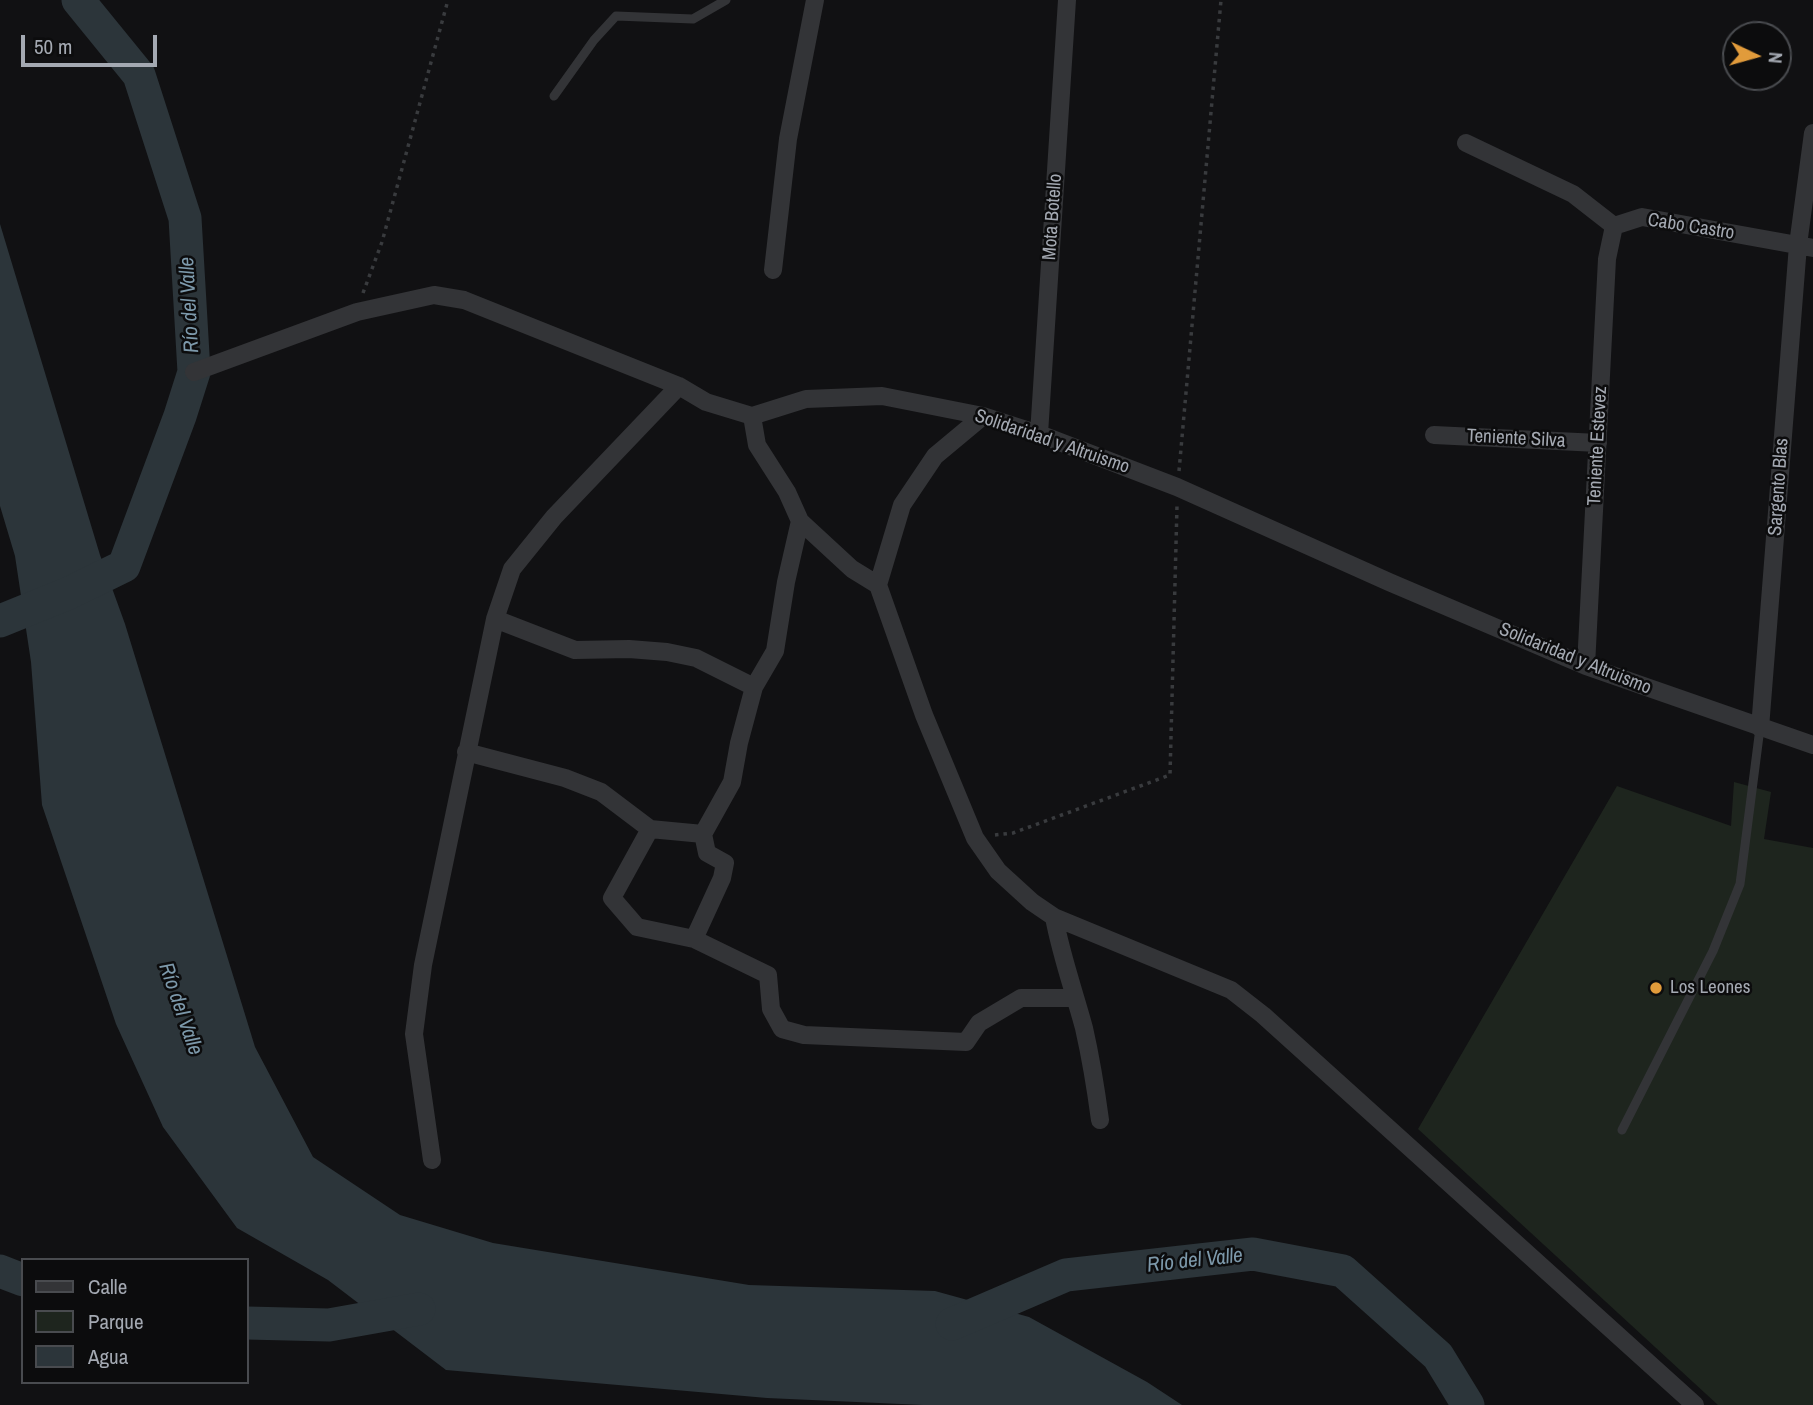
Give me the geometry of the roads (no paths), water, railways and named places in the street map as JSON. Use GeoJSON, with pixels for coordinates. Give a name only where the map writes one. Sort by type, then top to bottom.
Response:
{"type":"FeatureCollection","features":[{"type":"Feature","properties":{"kind":"street"},"geometry":{"type":"LineString","coordinates":[[774,270],[788,139],[815,0]]}},
{"type":"Feature","properties":{"kind":"street","name":"Mota Botello"},"geometry":{"type":"LineString","coordinates":[[1039,434],[1067,0]]}},
{"type":"Feature","properties":{"kind":"street","name":"Sargento Blas"},"geometry":{"type":"LineString","coordinates":[[1760,728],[1805,247],[1813,133]]}},
{"type":"Feature","properties":{"kind":"street"},"geometry":{"type":"LineString","coordinates":[[1466,143],[1573,194],[1614,226]]}},
{"type":"Feature","properties":{"kind":"street","name":"Cabo Castro"},"geometry":{"type":"LineString","coordinates":[[1614,226],[1642,217],[1805,247]]}},
{"type":"Feature","properties":{"kind":"street","name":"Teniente Estevez"},"geometry":{"type":"LineString","coordinates":[[1586,667],[1607,259],[1614,226]]}},
{"type":"Feature","properties":{"kind":"street"},"geometry":{"type":"LineString","coordinates":[[194,372],[357,312],[434,295],[464,300],[679,386],[706,402],[752,416],[757,445],[787,492],[800,521],[852,569],[878,585]]}},
{"type":"Feature","properties":{"kind":"street"},"geometry":{"type":"LineString","coordinates":[[432,1160],[414,1034],[423,965],[495,619],[512,569],[554,517],[679,386]]}},
{"type":"Feature","properties":{"kind":"street","name":"Solidaridad y Altruismo"},"geometry":{"type":"LineString","coordinates":[[752,416],[806,399],[881,396],[983,416],[1039,434],[1177,487],[1586,667],[1813,746]]}},
{"type":"Feature","properties":{"kind":"street"},"geometry":{"type":"LineString","coordinates":[[983,416],[935,456],[902,505],[878,585],[925,715],[975,838],[998,871],[1031,902],[1054,917],[1231,990],[1242,998],[1695,1405]]}},
{"type":"Feature","properties":{"kind":"street","name":"Teniente Silva"},"geometry":{"type":"LineString","coordinates":[[1434,435],[1598,443]]}},
{"type":"Feature","properties":{"kind":"street"},"geometry":{"type":"LineString","coordinates":[[694,939],[722,878],[725,863],[707,853],[703,834],[732,782],[754,687],[775,651],[786,582],[800,521]]}},
{"type":"Feature","properties":{"kind":"street"},"geometry":{"type":"LineString","coordinates":[[495,619],[575,650],[629,649],[696,658],[754,687]]}},
{"type":"Feature","properties":{"kind":"street"},"geometry":{"type":"LineString","coordinates":[[466,752],[565,778],[601,792],[650,829],[703,834]]}},
{"type":"Feature","properties":{"kind":"street"},"geometry":{"type":"LineString","coordinates":[[650,829],[612,898],[637,927],[694,939],[768,975],[771,1009],[782,1029],[804,1035],[965,1042],[979,1023],[1021,998],[1074,998]]}},
{"type":"Feature","properties":{"kind":"street"},"geometry":{"type":"LineString","coordinates":[[1054,917],[1083,1027],[1100,1120]]}},
{"type":"Feature","properties":{"kind":"lane"},"geometry":{"type":"LineString","coordinates":[[554,96],[594,40],[616,16],[693,19],[726,0]]}},
{"type":"Feature","properties":{"kind":"lane"},"geometry":{"type":"LineString","coordinates":[[1622,1130],[1713,951],[1740,884],[1760,728]]}},
{"type":"Feature","properties":{"kind":"water"},"geometry":{"type":"Polygon","coordinates":[[[0,224],[100,555],[125,624],[255,1047],[313,1157],[400,1215],[493,1243],[749,1285],[935,1291],[1029,1317],[1147,1382],[1182,1405],[923,1405],[767,1398],[446,1370],[328,1280],[237,1228],[163,1127],[116,1024],[42,805],[31,662],[15,556],[0,506],[0,224]]]}},
{"type":"Feature","properties":{"kind":"waterway","name":"Río del Valle"},"geometry":{"type":"LineString","coordinates":[[0,621],[69,593],[124,566],[194,372],[185,218],[139,75],[78,0]]}},
{"type":"Feature","properties":{"kind":"waterway","name":"Río del Valle"},"geometry":{"type":"LineString","coordinates":[[952,1324],[1066,1275],[1253,1254],[1343,1271],[1438,1356],[1468,1405]]}},
{"type":"Feature","properties":{"kind":"waterway","name":"Río del Valle"},"geometry":{"type":"LineString","coordinates":[[0,1271],[21,1279]]}},
{"type":"Feature","properties":{"kind":"waterway","name":"Río del Valle"},"geometry":{"type":"LineString","coordinates":[[248,1323],[329,1325],[419,1309]]}},
{"type":"Feature","properties":{"kind":"place","name":"Los Leones"},"geometry":{"type":"Point","coordinates":[1656,988]}}]}
